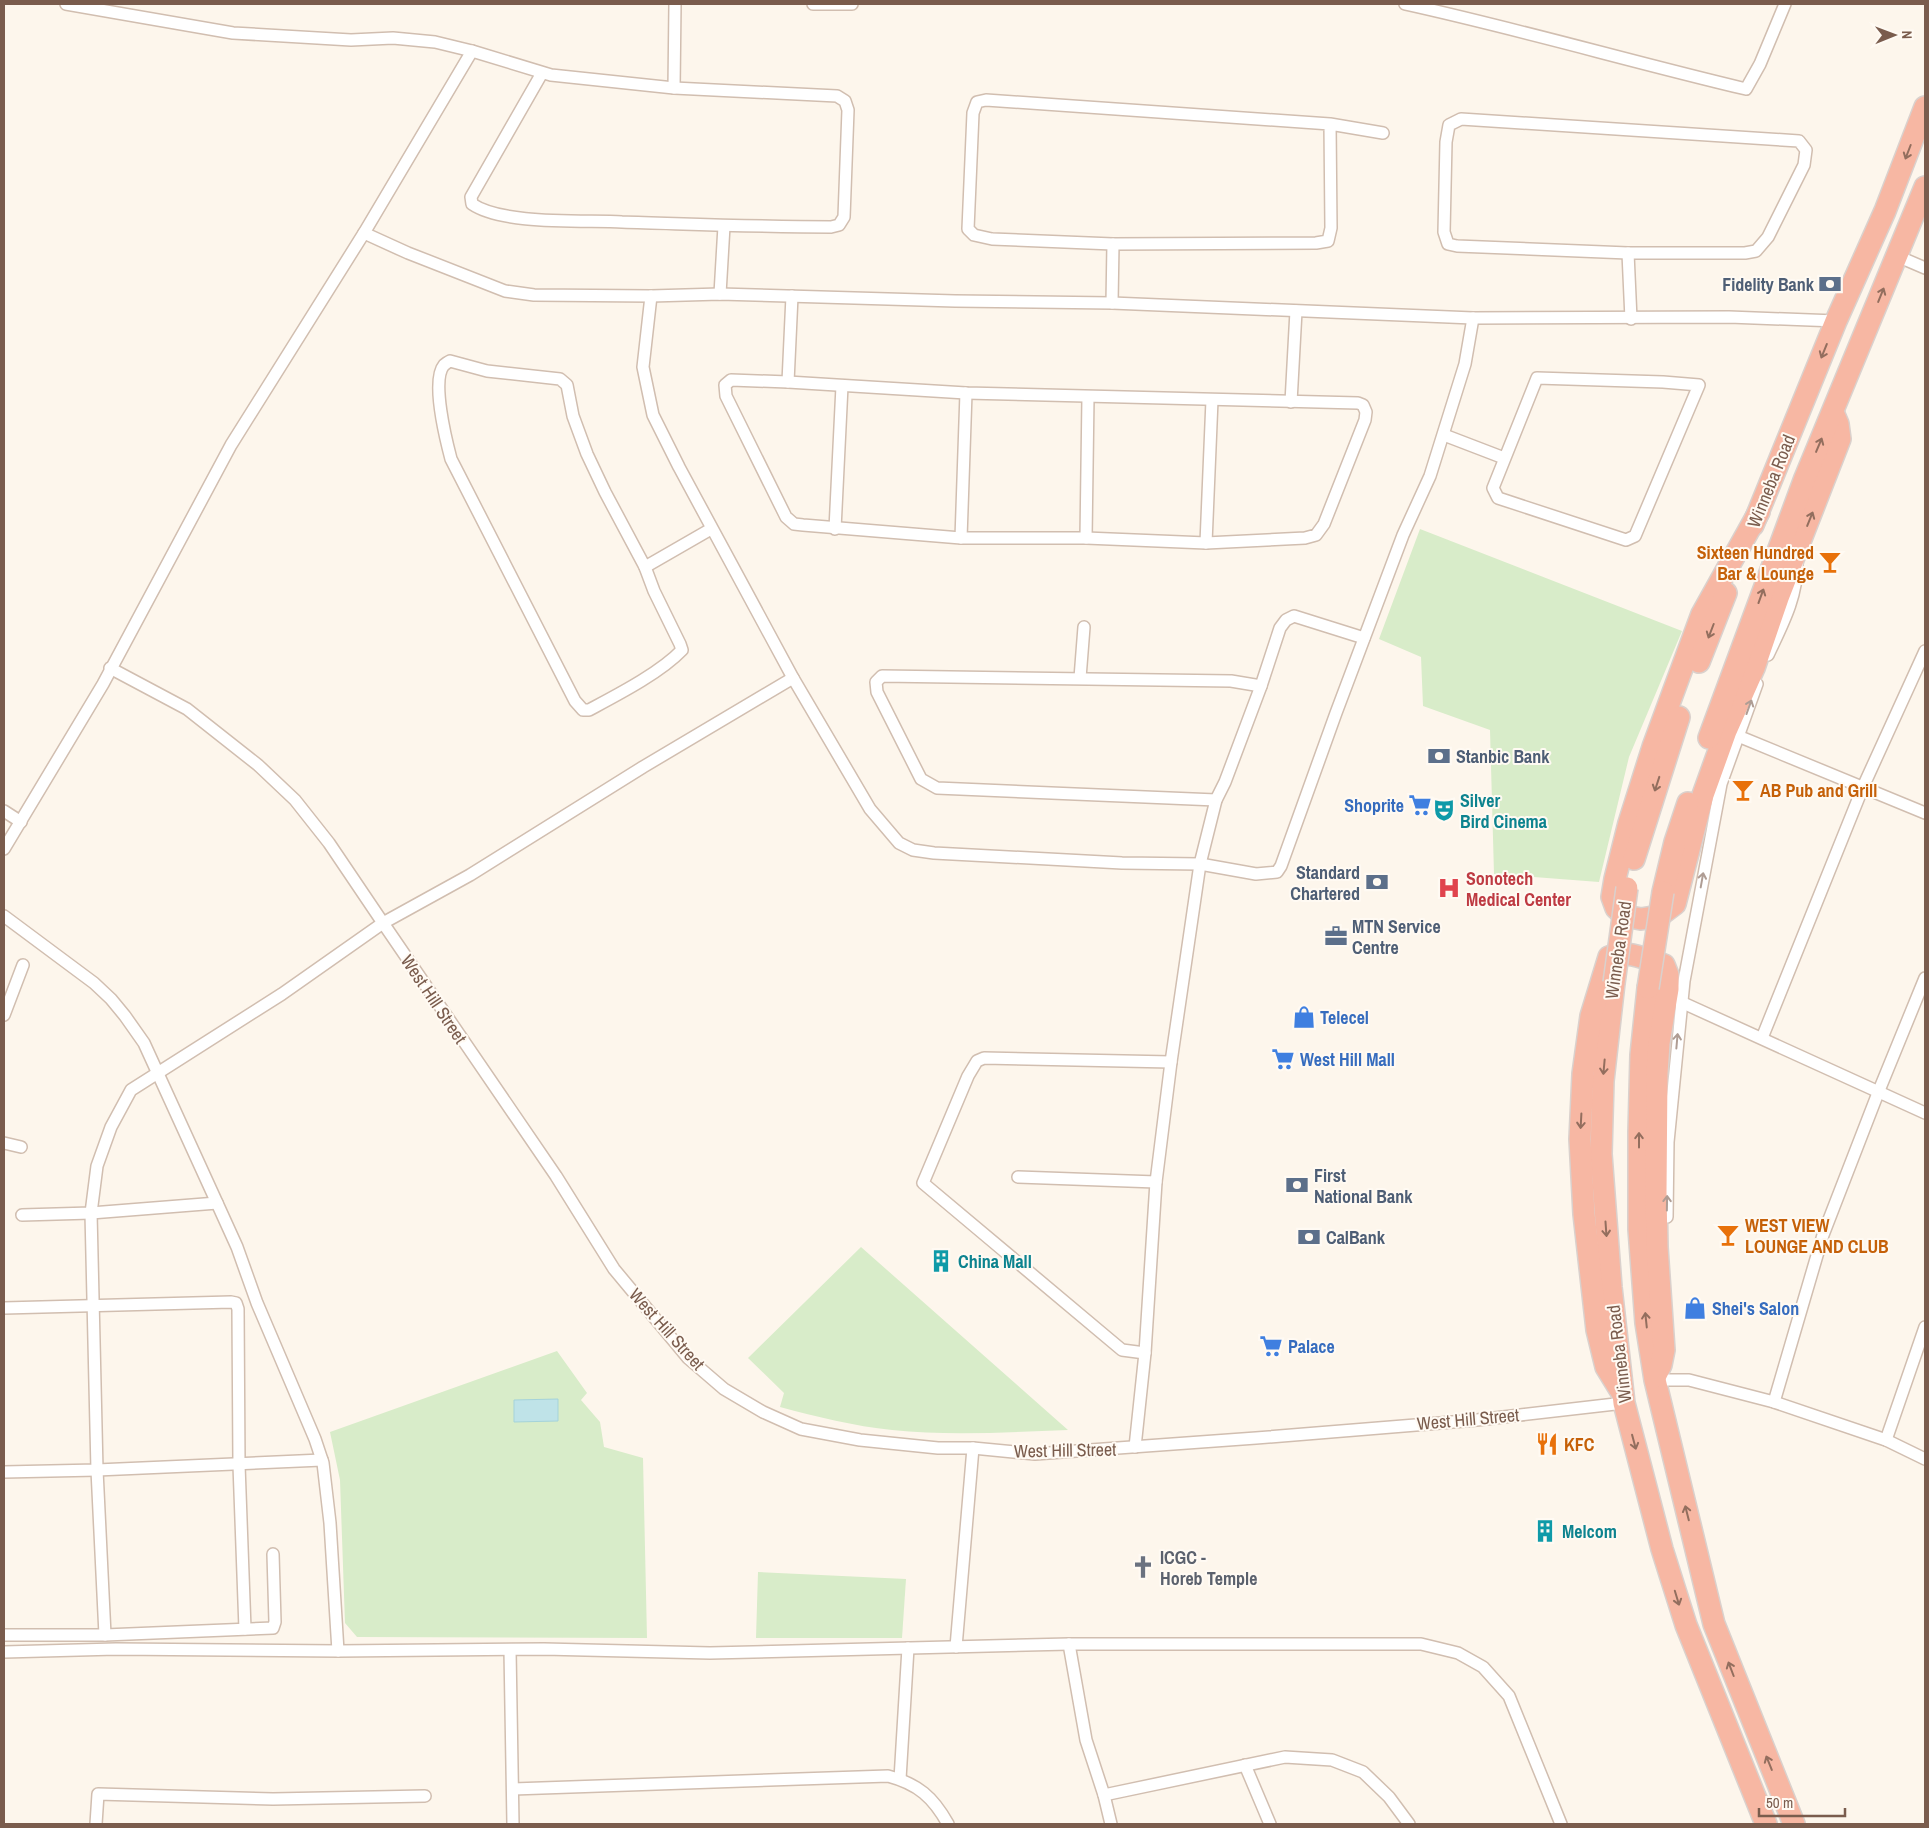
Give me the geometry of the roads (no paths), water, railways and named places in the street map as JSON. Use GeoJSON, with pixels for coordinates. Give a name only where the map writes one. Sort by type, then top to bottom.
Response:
{"type":"FeatureCollection","features":[{"type":"Feature","properties":{"kind":"highway","name":"Winneba Road"},"geometry":{"type":"LineString","coordinates":[[1766,1824],[1707,1682],[1680,1606],[1662,1549],[1623,1398],[1612,1296],[1602,1154],[1603,1081],[1627,888],[1639,840],[1679,717],[1734,570],[1836,321],[1885,211],[1925,107]]}},
{"type":"Feature","properties":{"kind":"highway","name":"Winneba Road"},"geometry":{"type":"LineString","coordinates":[[1794,1824],[1714,1624],[1655,1378],[1646,1323],[1639,1229],[1641,1055],[1648,988],[1663,892],[1675,842],[1710,733],[1805,478],[1925,187]]}},
{"type":"Feature","properties":{"kind":"highway"},"geometry":{"type":"LineString","coordinates":[[1759,512],[1702,614],[1653,747],[1628,823],[1612,897],[1616,908],[1625,916],[1641,919],[1659,916],[1674,904],[1703,795],[1726,731],[1754,668],[1778,598],[1840,439],[1838,424],[1833,412]]}},
{"type":"Feature","properties":{"kind":"highway"},"geometry":{"type":"LineString","coordinates":[[1623,1398],[1606,1367],[1597,1330],[1584,1214],[1580,1139],[1583,1074],[1591,1016],[1604,967],[1609,958],[1614,955],[1637,956],[1664,965],[1668,975],[1668,989],[1659,1043],[1657,1073],[1657,1247],[1664,1350],[1655,1378]]}},
{"type":"Feature","properties":{"kind":"highway"},"geometry":{"type":"LineString","coordinates":[[1724,1723],[1749,1714]]}},
{"type":"Feature","properties":{"kind":"street"},"geometry":{"type":"LineString","coordinates":[[66,4],[233,33],[351,40],[393,38],[435,42],[472,51],[542,73],[674,88],[837,96],[845,101],[848,110],[844,217],[839,225],[831,227],[724,226],[511,216],[480,210],[472,204],[471,197],[542,73]]}},
{"type":"Feature","properties":{"kind":"street"},"geometry":{"type":"LineString","coordinates":[[674,88],[675,4]]}},
{"type":"Feature","properties":{"kind":"street"},"geometry":{"type":"LineString","coordinates":[[813,4],[852,4]]}},
{"type":"Feature","properties":{"kind":"street"},"geometry":{"type":"LineString","coordinates":[[1404,4],[1493,23],[1746,89],[1760,64],[1785,4]]}},
{"type":"Feature","properties":{"kind":"street"},"geometry":{"type":"LineString","coordinates":[[4,849],[103,684],[231,445],[364,233],[472,51]]}},
{"type":"Feature","properties":{"kind":"street"},"geometry":{"type":"LineString","coordinates":[[1330,124],[1331,228],[1328,241],[1113,244],[992,239],[974,235],[968,229],[973,113],[977,102],[986,100],[1330,124],[1383,133]]}},
{"type":"Feature","properties":{"kind":"street"},"geometry":{"type":"LineString","coordinates":[[1461,119],[1799,141],[1806,150],[1804,165],[1768,237],[1756,251],[1745,253],[1628,253],[1457,246],[1448,244],[1444,232],[1446,142],[1449,125],[1461,119]]}},
{"type":"Feature","properties":{"kind":"street"},"geometry":{"type":"LineString","coordinates":[[720,294],[724,226]]}},
{"type":"Feature","properties":{"kind":"street"},"geometry":{"type":"LineString","coordinates":[[364,233],[408,253],[505,291],[551,295],[651,296],[720,294],[1112,304],[1473,318],[1631,319],[1729,317],[1836,321]]}},
{"type":"Feature","properties":{"kind":"street"},"geometry":{"type":"LineString","coordinates":[[1112,304],[1113,244]]}},
{"type":"Feature","properties":{"kind":"street"},"geometry":{"type":"LineString","coordinates":[[1628,253],[1631,319]]}},
{"type":"Feature","properties":{"kind":"street"},"geometry":{"type":"LineString","coordinates":[[1897,256],[1925,268]]}},
{"type":"Feature","properties":{"kind":"street"},"geometry":{"type":"LineString","coordinates":[[651,296],[644,367],[653,415],[711,529],[793,678],[870,809],[899,843],[913,850],[934,853],[1122,863],[1200,864],[1256,874],[1277,872],[1281,866],[1403,535],[1430,476],[1465,364],[1473,318]]}},
{"type":"Feature","properties":{"kind":"street"},"geometry":{"type":"LineString","coordinates":[[788,382],[792,296]]}},
{"type":"Feature","properties":{"kind":"street"},"geometry":{"type":"LineString","coordinates":[[1291,402],[1296,311]]}},
{"type":"Feature","properties":{"kind":"street"},"geometry":{"type":"LineString","coordinates":[[450,361],[487,370],[560,379],[566,384],[573,416],[587,454],[604,492],[645,567],[682,650],[675,657],[631,687],[588,710],[583,710],[575,701],[451,459],[441,423],[439,375],[444,365],[450,361]]}},
{"type":"Feature","properties":{"kind":"street"},"geometry":{"type":"LineString","coordinates":[[1537,378],[1700,385],[1635,536],[1626,540],[1498,498],[1494,488],[1504,458],[1537,378]]}},
{"type":"Feature","properties":{"kind":"street"},"geometry":{"type":"LineString","coordinates":[[731,380],[788,382],[966,393],[1358,403],[1363,405],[1366,412],[1365,420],[1324,524],[1316,535],[1305,538],[1206,543],[1086,538],[961,538],[835,529],[794,524],[786,517],[726,396],[725,385],[731,380]]}},
{"type":"Feature","properties":{"kind":"street"},"geometry":{"type":"LineString","coordinates":[[835,529],[842,386]]}},
{"type":"Feature","properties":{"kind":"street"},"geometry":{"type":"LineString","coordinates":[[961,538],[966,393]]}},
{"type":"Feature","properties":{"kind":"street"},"geometry":{"type":"LineString","coordinates":[[1086,538],[1088,397]]}},
{"type":"Feature","properties":{"kind":"street"},"geometry":{"type":"LineString","coordinates":[[1206,543],[1212,400]]}},
{"type":"Feature","properties":{"kind":"street"},"geometry":{"type":"LineString","coordinates":[[1444,435],[1504,458]]}},
{"type":"Feature","properties":{"kind":"street"},"geometry":{"type":"LineString","coordinates":[[645,567],[711,529]]}},
{"type":"Feature","properties":{"kind":"street"},"geometry":{"type":"LineString","coordinates":[[1661,1303],[1665,1295],[1668,1142],[1681,1002],[1721,784],[1766,662],[1794,593],[1797,577],[1796,553]]}},
{"type":"Feature","properties":{"kind":"street"},"geometry":{"type":"LineString","coordinates":[[1134,1447],[1145,1353],[1156,1182],[1171,1062],[1200,864],[1216,800],[1225,782],[1262,686],[1280,628],[1286,620],[1294,616],[1364,638]]}},
{"type":"Feature","properties":{"kind":"street"},"geometry":{"type":"LineString","coordinates":[[1080,678],[1084,627]]}},
{"type":"Feature","properties":{"kind":"street"},"geometry":{"type":"LineString","coordinates":[[1762,1038],[1863,787],[1925,651]]}},
{"type":"Feature","properties":{"kind":"street","name":"West Hill Street"},"geometry":{"type":"LineString","coordinates":[[110,668],[187,709],[258,765],[295,800],[330,843],[382,924],[556,1176],[614,1269],[688,1358],[724,1389],[762,1412],[801,1429],[860,1440],[938,1448],[973,1448],[1035,1454],[1477,1420],[1623,1398]]}},
{"type":"Feature","properties":{"kind":"street"},"geometry":{"type":"LineString","coordinates":[[1216,800],[937,788],[921,779],[877,692],[876,682],[882,676],[1080,678],[1231,681],[1262,686]]}},
{"type":"Feature","properties":{"kind":"street"},"geometry":{"type":"LineString","coordinates":[[105,1635],[92,1306],[92,1213],[97,1166],[111,1127],[131,1090],[282,994],[382,924],[470,875],[643,766],[793,678]]}},
{"type":"Feature","properties":{"kind":"street"},"geometry":{"type":"LineString","coordinates":[[1738,736],[1925,812]]}},
{"type":"Feature","properties":{"kind":"street"},"geometry":{"type":"LineString","coordinates":[[4,811],[21,822]]}},
{"type":"Feature","properties":{"kind":"street"},"geometry":{"type":"LineString","coordinates":[[4,916],[94,983],[111,999],[144,1043],[237,1247],[257,1303],[322,1460],[330,1523],[338,1651]]}},
{"type":"Feature","properties":{"kind":"street"},"geometry":{"type":"LineString","coordinates":[[4,1015],[23,965]]}},
{"type":"Feature","properties":{"kind":"street"},"geometry":{"type":"LineString","coordinates":[[1774,1402],[1823,1235],[1925,978]]}},
{"type":"Feature","properties":{"kind":"street"},"geometry":{"type":"LineString","coordinates":[[1681,1002],[1925,1113]]}},
{"type":"Feature","properties":{"kind":"street"},"geometry":{"type":"LineString","coordinates":[[1145,1353],[1122,1350],[1110,1341],[922,1184],[968,1076],[977,1062],[984,1058],[1171,1062]]}},
{"type":"Feature","properties":{"kind":"street"},"geometry":{"type":"LineString","coordinates":[[4,1143],[21,1147]]}},
{"type":"Feature","properties":{"kind":"street"},"geometry":{"type":"LineString","coordinates":[[1018,1177],[1156,1182]]}},
{"type":"Feature","properties":{"kind":"street"},"geometry":{"type":"LineString","coordinates":[[22,1215],[92,1213],[217,1203]]}},
{"type":"Feature","properties":{"kind":"street"},"geometry":{"type":"LineString","coordinates":[[4,1308],[177,1302],[236,1303],[238,1309],[239,1465],[245,1629]]}},
{"type":"Feature","properties":{"kind":"street"},"geometry":{"type":"LineString","coordinates":[[1886,1440],[1925,1327]]}},
{"type":"Feature","properties":{"kind":"street"},"geometry":{"type":"LineString","coordinates":[[1655,1378],[1689,1380],[1774,1402],[1886,1440],[1925,1459]]}},
{"type":"Feature","properties":{"kind":"street"},"geometry":{"type":"LineString","coordinates":[[956,1647],[973,1448]]}},
{"type":"Feature","properties":{"kind":"street"},"geometry":{"type":"LineString","coordinates":[[4,1472],[239,1465],[322,1460]]}},
{"type":"Feature","properties":{"kind":"street"},"geometry":{"type":"LineString","coordinates":[[4,1635],[105,1635],[273,1628],[275,1625],[273,1554]]}},
{"type":"Feature","properties":{"kind":"street"},"geometry":{"type":"LineString","coordinates":[[1069,1644],[1086,1740],[1104,1795],[1111,1824]]}},
{"type":"Feature","properties":{"kind":"street"},"geometry":{"type":"LineString","coordinates":[[4,1652],[116,1649],[338,1651],[544,1649],[710,1653],[1069,1644],[1421,1644],[1458,1653],[1482,1667],[1509,1696],[1561,1824]]}},
{"type":"Feature","properties":{"kind":"street"},"geometry":{"type":"LineString","coordinates":[[900,1779],[908,1648]]}},
{"type":"Feature","properties":{"kind":"street"},"geometry":{"type":"LineString","coordinates":[[510,1650],[513,1824]]}},
{"type":"Feature","properties":{"kind":"street"},"geometry":{"type":"LineString","coordinates":[[1104,1795],[1285,1757],[1332,1760],[1363,1772],[1389,1797],[1409,1824]]}},
{"type":"Feature","properties":{"kind":"street"},"geometry":{"type":"LineString","coordinates":[[1244,1765],[1270,1824]]}},
{"type":"Feature","properties":{"kind":"street"},"geometry":{"type":"LineString","coordinates":[[513,1789],[888,1776],[916,1786],[941,1810],[948,1824]]}},
{"type":"Feature","properties":{"kind":"street"},"geometry":{"type":"LineString","coordinates":[[96,1824],[98,1794],[273,1799],[426,1796]]}},
{"type":"Feature","properties":{"kind":"water"},"geometry":{"type":"Polygon","coordinates":[[[558,1399],[558,1421],[514,1422],[514,1400],[558,1399]]]}},
{"type":"Feature","properties":{"kind":"place","name":"Fidelity Bank"},"geometry":{"type":"Point","coordinates":[1830,284]}},
{"type":"Feature","properties":{"kind":"place","name":"Sixteen Hundred Bar & Lounge"},"geometry":{"type":"Point","coordinates":[1830,562]}},
{"type":"Feature","properties":{"kind":"place","name":"Stanbic Bank"},"geometry":{"type":"Point","coordinates":[1439,756]}},
{"type":"Feature","properties":{"kind":"place","name":"AB Pub and Grill"},"geometry":{"type":"Point","coordinates":[1743,790]}},
{"type":"Feature","properties":{"kind":"place","name":"Shoprite"},"geometry":{"type":"Point","coordinates":[1420,805]}},
{"type":"Feature","properties":{"kind":"place","name":"Silver Bird Cinema"},"geometry":{"type":"Point","coordinates":[1444,810]}},
{"type":"Feature","properties":{"kind":"place","name":"Standard Chartered"},"geometry":{"type":"Point","coordinates":[1377,882]}},
{"type":"Feature","properties":{"kind":"place","name":"Sonotech Medical Center"},"geometry":{"type":"Point","coordinates":[1449,888]}},
{"type":"Feature","properties":{"kind":"place","name":"MTN Service Centre"},"geometry":{"type":"Point","coordinates":[1336,936]}},
{"type":"Feature","properties":{"kind":"place","name":"Telecel"},"geometry":{"type":"Point","coordinates":[1304,1017]}},
{"type":"Feature","properties":{"kind":"place","name":"West Hill Mall"},"geometry":{"type":"Point","coordinates":[1283,1059]}},
{"type":"Feature","properties":{"kind":"place","name":"First National Bank"},"geometry":{"type":"Point","coordinates":[1297,1185]}},
{"type":"Feature","properties":{"kind":"place","name":"WEST VIEW LOUNGE AND CLUB"},"geometry":{"type":"Point","coordinates":[1728,1235]}},
{"type":"Feature","properties":{"kind":"place","name":"CalBank"},"geometry":{"type":"Point","coordinates":[1309,1237]}},
{"type":"Feature","properties":{"kind":"place","name":"China Mall"},"geometry":{"type":"Point","coordinates":[941,1261]}},
{"type":"Feature","properties":{"kind":"place","name":"Shei's Salon"},"geometry":{"type":"Point","coordinates":[1695,1308]}},
{"type":"Feature","properties":{"kind":"place","name":"Palace"},"geometry":{"type":"Point","coordinates":[1271,1346]}},
{"type":"Feature","properties":{"kind":"place","name":"KFC"},"geometry":{"type":"Point","coordinates":[1547,1444]}},
{"type":"Feature","properties":{"kind":"place","name":"Melcom"},"geometry":{"type":"Point","coordinates":[1545,1531]}},
{"type":"Feature","properties":{"kind":"place","name":"ICGC - Horeb Temple"},"geometry":{"type":"Point","coordinates":[1143,1567]}}]}
